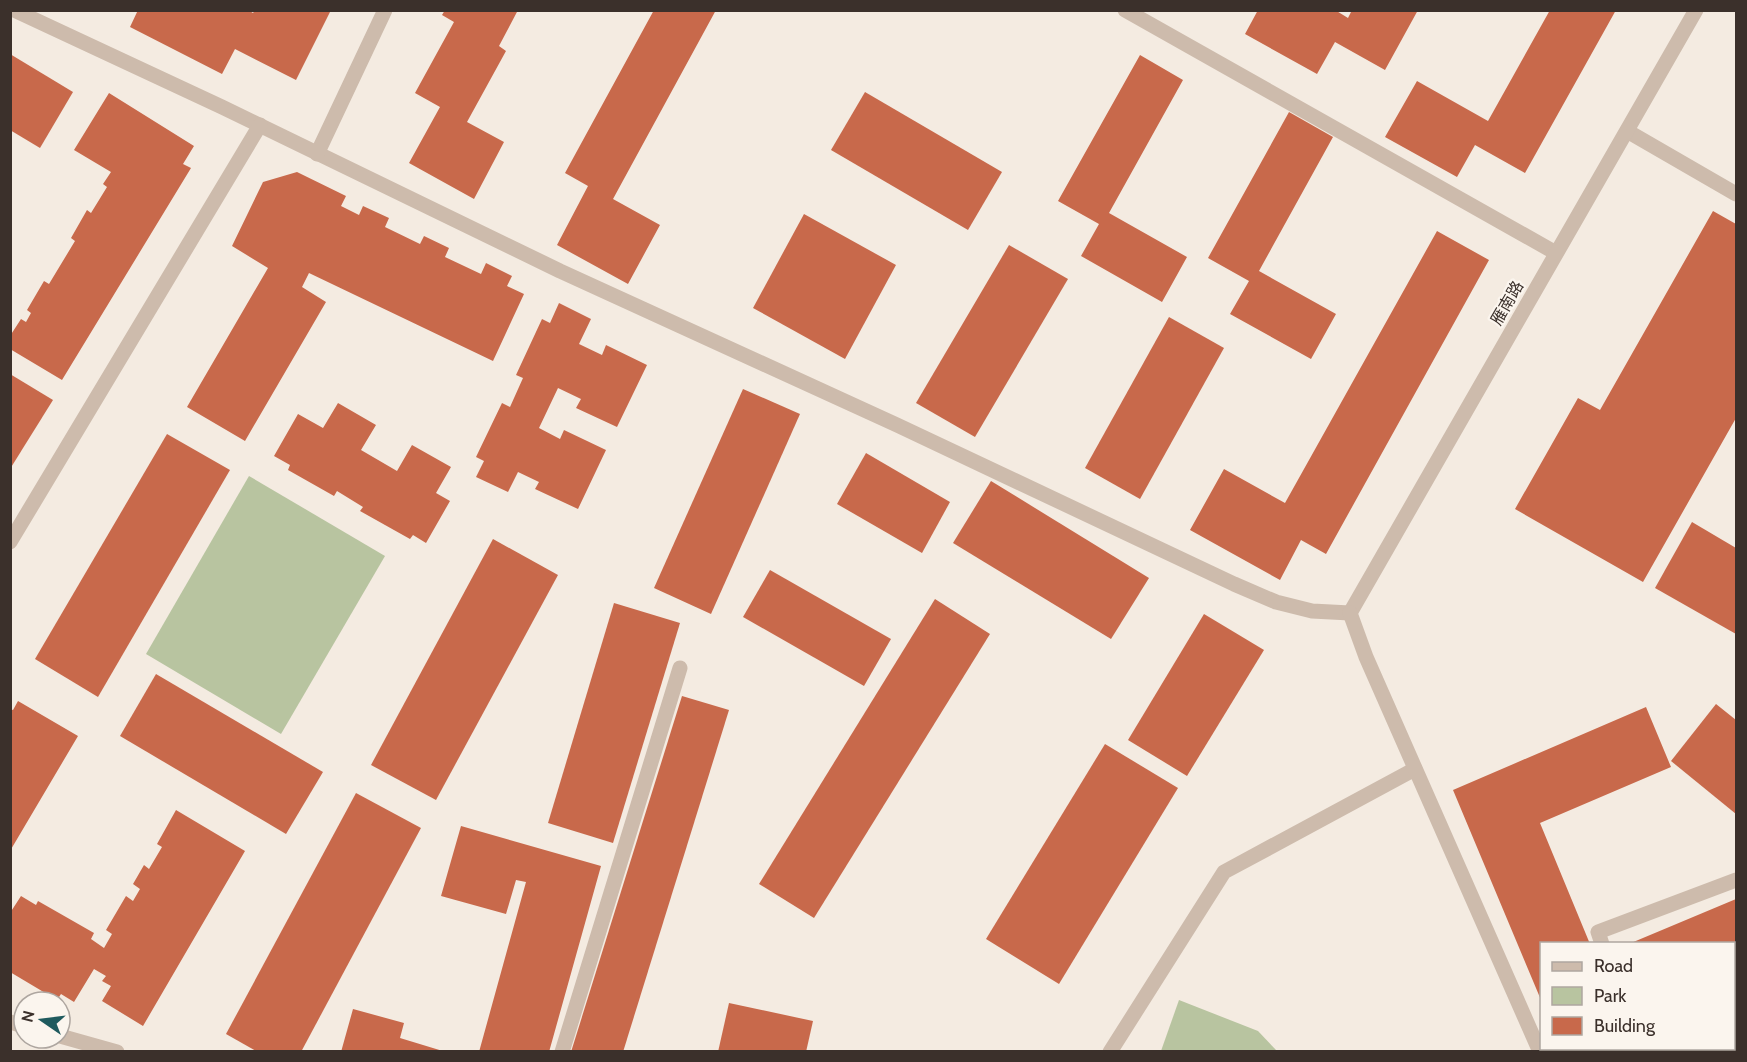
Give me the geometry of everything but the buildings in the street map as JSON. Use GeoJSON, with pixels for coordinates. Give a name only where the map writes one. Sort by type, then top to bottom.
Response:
{"type":"FeatureCollection","features":[{"type":"Feature","properties":{"kind":"street"},"geometry":{"type":"LineString","coordinates":[[14,10],[260,125],[560,271],[897,425],[1234,584],[1276,602],[1312,611],[1350,613],[1366,657],[1540,1052]]}},
{"type":"Feature","properties":{"kind":"street"},"geometry":{"type":"LineString","coordinates":[[317,154],[385,10]]}},
{"type":"Feature","properties":{"kind":"street"},"geometry":{"type":"LineString","coordinates":[[1125,10],[1556,253]]}},
{"type":"Feature","properties":{"kind":"street","name":"雁南路"},"geometry":{"type":"LineString","coordinates":[[1350,613],[1696,10]]}},
{"type":"Feature","properties":{"kind":"street"},"geometry":{"type":"LineString","coordinates":[[10,542],[260,125]]}},
{"type":"Feature","properties":{"kind":"street"},"geometry":{"type":"LineString","coordinates":[[1627,131],[1737,194]]}},
{"type":"Feature","properties":{"kind":"street"},"geometry":{"type":"LineString","coordinates":[[562,1052],[680,668]]}},
{"type":"Feature","properties":{"kind":"street"},"geometry":{"type":"LineString","coordinates":[[1110,1052],[1224,872],[1415,769]]}},
{"type":"Feature","properties":{"kind":"street"},"geometry":{"type":"LineString","coordinates":[[1601,942],[1598,932],[1737,880]]}},
{"type":"Feature","properties":{"kind":"street"},"geometry":{"type":"LineString","coordinates":[[72,1039],[117,1052]]}},
{"type":"Feature","properties":{"kind":"green space"},"geometry":{"type":"Polygon","coordinates":[[[249,476],[385,556],[281,734],[146,654],[249,476]]]}},
{"type":"Feature","properties":{"kind":"green space"},"geometry":{"type":"Polygon","coordinates":[[[1179,1000],[1258,1031],[1277,1051],[1161,1051],[1179,1000]]]}}]}
